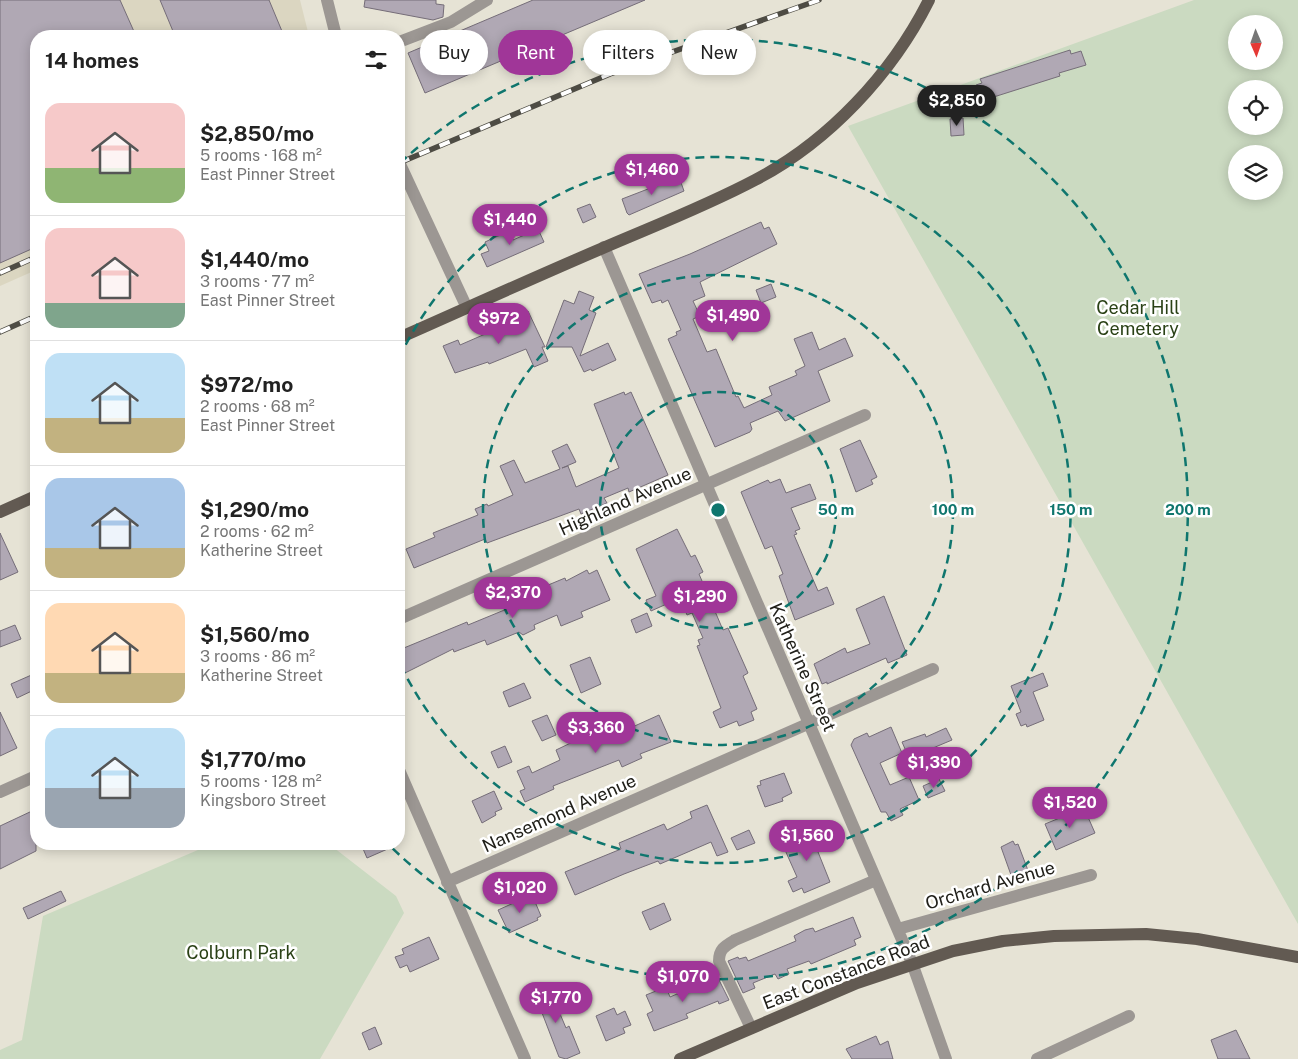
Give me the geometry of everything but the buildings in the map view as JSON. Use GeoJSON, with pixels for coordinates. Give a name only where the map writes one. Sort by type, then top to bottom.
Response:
{"type":"FeatureCollection","features":[{"type":"Feature","properties":{"kind":"main road"},"geometry":{"type":"LineString","coordinates":[[405,335],[756,180],[802,150],[844,114],[871,86],[900,49],[928,0]]}},
{"type":"Feature","properties":{"kind":"main road"},"geometry":{"type":"LineString","coordinates":[[0,512],[30,499]]}},
{"type":"Feature","properties":{"kind":"main road","name":"East Constance Road"},"geometry":{"type":"LineString","coordinates":[[680,1059],[857,983],[912,963],[953,951],[1003,942],[1054,936],[1105,934],[1197,939],[1298,956]]}},
{"type":"Feature","properties":{"kind":"street"},"geometry":{"type":"LineString","coordinates":[[327,0],[334,30]]}},
{"type":"Feature","properties":{"kind":"street"},"geometry":{"type":"LineString","coordinates":[[405,40],[452,22],[487,0]]}},
{"type":"Feature","properties":{"kind":"street"},"geometry":{"type":"LineString","coordinates":[[405,176],[467,308]]}},
{"type":"Feature","properties":{"kind":"street","name":"Katherine Street"},"geometry":{"type":"LineString","coordinates":[[604,248],[705,486],[898,929],[946,1059]]}},
{"type":"Feature","properties":{"kind":"street","name":"Highland Avenue"},"geometry":{"type":"LineString","coordinates":[[405,616],[865,415]]}},
{"type":"Feature","properties":{"kind":"street"},"geometry":{"type":"LineString","coordinates":[[0,512],[30,495]]}},
{"type":"Feature","properties":{"kind":"street","name":"Nansemond Avenue"},"geometry":{"type":"LineString","coordinates":[[447,882],[932,669]]}},
{"type":"Feature","properties":{"kind":"street"},"geometry":{"type":"LineString","coordinates":[[0,792],[30,779]]}},
{"type":"Feature","properties":{"kind":"street"},"geometry":{"type":"LineString","coordinates":[[405,784],[525,1059]]}},
{"type":"Feature","properties":{"kind":"street","name":"Orchard Avenue"},"geometry":{"type":"LineString","coordinates":[[898,929],[1091,876]]}},
{"type":"Feature","properties":{"kind":"street"},"geometry":{"type":"LineString","coordinates":[[751,1028],[719,961],[719,954],[722,948],[735,940],[876,880]]}},
{"type":"Feature","properties":{"kind":"street"},"geometry":{"type":"LineString","coordinates":[[1036,1059],[1128,1016]]}},
{"type":"Feature","properties":{"kind":"shaded area"},"geometry":{"type":"Polygon","coordinates":[[[0,0],[300,0],[308,30],[30,30],[30,273],[0,286],[0,0]]]}},
{"type":"Feature","properties":{"kind":"green space","name":"Cedar Hill Cemetery"},"geometry":{"type":"Polygon","coordinates":[[[1194,0],[1298,0],[1298,924],[848,126],[1194,0]]]}},
{"type":"Feature","properties":{"kind":"green space","name":"Colburn Park"},"geometry":{"type":"Polygon","coordinates":[[[198,850],[337,850],[396,896],[404,913],[320,1059],[0,1059],[0,1050],[22,1040],[43,916],[198,850]]]}},
{"type":"Feature","properties":{"kind":"railway"},"geometry":{"type":"LineString","coordinates":[[405,160],[610,74],[819,0]]}},
{"type":"Feature","properties":{"kind":"railway"},"geometry":{"type":"LineString","coordinates":[[0,273],[30,260]]}},
{"type":"Feature","properties":{"kind":"railway"},"geometry":{"type":"LineString","coordinates":[[0,332],[30,319]]}}]}
